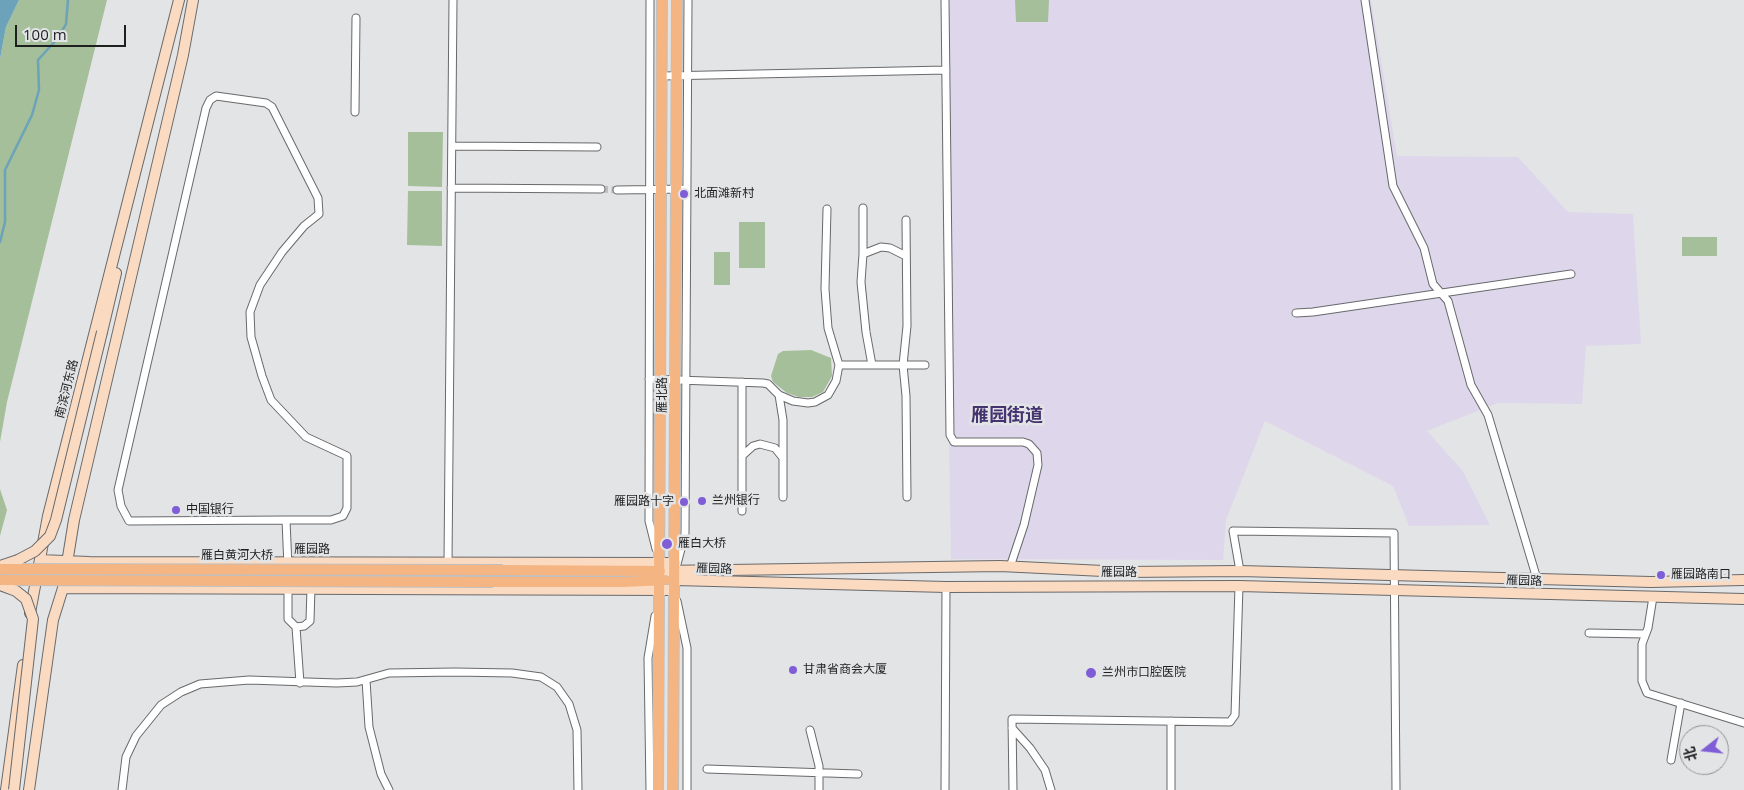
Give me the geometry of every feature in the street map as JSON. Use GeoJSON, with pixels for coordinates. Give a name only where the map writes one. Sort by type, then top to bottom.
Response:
{"type":"FeatureCollection","features":[{"type":"Feature","properties":{"kind":"main road","name":"南滨河东路"},"geometry":{"type":"LineString","coordinates":[[6,790],[48,516],[178,0]]}},
{"type":"Feature","properties":{"kind":"main road"},"geometry":{"type":"LineString","coordinates":[[29,790],[53,620],[63,588],[74,520],[193,0]]}},
{"type":"Feature","properties":{"kind":"main road","name":"雁北路"},"geometry":{"type":"LineString","coordinates":[[658,790],[661,379],[656,190],[662,76],[662,0]]}},
{"type":"Feature","properties":{"kind":"main road","name":"雁北路"},"geometry":{"type":"LineString","coordinates":[[673,790],[678,0]]}},
{"type":"Feature","properties":{"kind":"main road"},"geometry":{"type":"LineString","coordinates":[[155,88],[173,93]]}},
{"type":"Feature","properties":{"kind":"main road"},"geometry":{"type":"LineString","coordinates":[[0,567],[35,551],[50,536],[56,520],[140,170],[142,140]]}},
{"type":"Feature","properties":{"kind":"main road","name":"雁园路"},"geometry":{"type":"LineString","coordinates":[[40,560],[448,562],[660,576]]}},
{"type":"Feature","properties":{"kind":"main road","name":"雁白黄河大桥"},"geometry":{"type":"LineString","coordinates":[[0,567],[503,570]]}},
{"type":"Feature","properties":{"kind":"main road","name":"雁园路"},"geometry":{"type":"LineString","coordinates":[[63,588],[311,588],[660,576],[1010,567],[1124,572],[1240,571],[1651,582],[1744,580]]}},
{"type":"Feature","properties":{"kind":"main road","name":"雁园路"},"geometry":{"type":"LineString","coordinates":[[503,570],[946,586],[1239,586],[1744,599]]}},
{"type":"Feature","properties":{"kind":"main road"},"geometry":{"type":"LineString","coordinates":[[1239,586],[1240,571]]}},
{"type":"Feature","properties":{"kind":"main road","name":"雁园路"},"geometry":{"type":"LineString","coordinates":[[493,582],[622,582],[660,576]]}},
{"type":"Feature","properties":{"kind":"main road","name":"雁白黄河大桥"},"geometry":{"type":"LineString","coordinates":[[0,580],[493,582]]}},
{"type":"Feature","properties":{"kind":"main road"},"geometry":{"type":"LineString","coordinates":[[0,585],[16,591],[26,599],[33,619],[14,790]]}},
{"type":"Feature","properties":{"kind":"street"},"geometry":{"type":"LineString","coordinates":[[448,562],[453,0]]}},
{"type":"Feature","properties":{"kind":"street"},"geometry":{"type":"LineString","coordinates":[[650,0],[656,190],[649,379],[649,521],[660,576],[648,658],[650,790]]}},
{"type":"Feature","properties":{"kind":"street"},"geometry":{"type":"LineString","coordinates":[[687,790],[687,648],[675,576],[685,534],[688,0]]}},
{"type":"Feature","properties":{"kind":"street"},"geometry":{"type":"LineString","coordinates":[[945,0],[950,435],[954,442],[1023,442],[1034,448],[1037,453],[1038,465],[1024,525],[1010,567]]}},
{"type":"Feature","properties":{"kind":"street"},"geometry":{"type":"LineString","coordinates":[[1365,0],[1393,186],[1424,248],[1433,284],[1448,301],[1471,385],[1488,415],[1537,579]]}},
{"type":"Feature","properties":{"kind":"street"},"geometry":{"type":"LineString","coordinates":[[355,112],[356,18]]}},
{"type":"Feature","properties":{"kind":"street"},"geometry":{"type":"LineString","coordinates":[[662,76],[946,70]]}},
{"type":"Feature","properties":{"kind":"street"},"geometry":{"type":"LineString","coordinates":[[216,96],[266,103],[272,107],[318,198],[319,214],[304,226],[282,252],[260,285],[250,312],[252,337],[262,376],[271,400],[306,438],[347,456],[347,508],[343,516],[331,520],[286,520],[129,521],[121,506],[118,490],[206,108],[210,100],[216,96]]}},
{"type":"Feature","properties":{"kind":"street"},"geometry":{"type":"LineString","coordinates":[[452,146],[597,148]]}},
{"type":"Feature","properties":{"kind":"street"},"geometry":{"type":"LineString","coordinates":[[451,188],[601,190]]}},
{"type":"Feature","properties":{"kind":"street"},"geometry":{"type":"LineString","coordinates":[[617,190],[688,189]]}},
{"type":"Feature","properties":{"kind":"street"},"geometry":{"type":"LineString","coordinates":[[862,208],[864,254],[861,282],[866,332],[872,365]]}},
{"type":"Feature","properties":{"kind":"street"},"geometry":{"type":"LineString","coordinates":[[649,379],[768,384],[779,395],[793,401],[808,403],[822,399],[836,381],[839,365],[828,328],[824,289],[826,209]]}},
{"type":"Feature","properties":{"kind":"street"},"geometry":{"type":"LineString","coordinates":[[906,220],[907,326],[902,365],[906,396],[907,497]]}},
{"type":"Feature","properties":{"kind":"street"},"geometry":{"type":"LineString","coordinates":[[864,254],[872,249],[890,248],[906,256]]}},
{"type":"Feature","properties":{"kind":"street"},"geometry":{"type":"LineString","coordinates":[[1296,313],[1571,274]]}},
{"type":"Feature","properties":{"kind":"street"},"geometry":{"type":"LineString","coordinates":[[839,365],[925,365]]}},
{"type":"Feature","properties":{"kind":"street"},"geometry":{"type":"LineString","coordinates":[[742,382],[742,511]]}},
{"type":"Feature","properties":{"kind":"street"},"geometry":{"type":"LineString","coordinates":[[779,395],[784,420],[783,497]]}},
{"type":"Feature","properties":{"kind":"street"},"geometry":{"type":"LineString","coordinates":[[742,456],[753,446],[768,445],[780,453],[784,460]]}},
{"type":"Feature","properties":{"kind":"street"},"geometry":{"type":"LineString","coordinates":[[286,520],[288,619],[296,627],[300,682]]}},
{"type":"Feature","properties":{"kind":"street"},"geometry":{"type":"LineString","coordinates":[[1240,571],[1233,531],[1394,533],[1396,790]]}},
{"type":"Feature","properties":{"kind":"street"},"geometry":{"type":"LineString","coordinates":[[945,790],[946,586]]}},
{"type":"Feature","properties":{"kind":"street"},"geometry":{"type":"LineString","coordinates":[[1013,790],[1012,719],[1230,722],[1235,715],[1239,586]]}},
{"type":"Feature","properties":{"kind":"street"},"geometry":{"type":"LineString","coordinates":[[296,627],[304,626],[310,621],[311,588]]}},
{"type":"Feature","properties":{"kind":"street"},"geometry":{"type":"LineString","coordinates":[[1653,597],[1642,644],[1642,681],[1647,693],[1744,723]]}},
{"type":"Feature","properties":{"kind":"street"},"geometry":{"type":"LineString","coordinates":[[1589,632],[1645,634]]}},
{"type":"Feature","properties":{"kind":"street"},"geometry":{"type":"LineString","coordinates":[[122,790],[126,757],[136,736],[161,705],[181,692],[200,684],[229,682],[336,683],[366,680],[390,673],[454,672],[512,673],[542,677],[557,687],[574,716],[577,730],[578,790]]}},
{"type":"Feature","properties":{"kind":"street"},"geometry":{"type":"LineString","coordinates":[[366,680],[369,727],[381,774],[390,790]]}},
{"type":"Feature","properties":{"kind":"street"},"geometry":{"type":"LineString","coordinates":[[1670,760],[1680,702]]}},
{"type":"Feature","properties":{"kind":"street"},"geometry":{"type":"LineString","coordinates":[[1171,722],[1171,790]]}},
{"type":"Feature","properties":{"kind":"street"},"geometry":{"type":"LineString","coordinates":[[1012,728],[1030,748],[1045,770],[1051,790]]}},
{"type":"Feature","properties":{"kind":"street"},"geometry":{"type":"LineString","coordinates":[[810,730],[819,773],[819,790]]}},
{"type":"Feature","properties":{"kind":"street"},"geometry":{"type":"LineString","coordinates":[[707,769],[858,774]]}},
{"type":"Feature","properties":{"kind":"shaded area"},"geometry":{"type":"Polygon","coordinates":[[[942,0],[1371,0],[1397,156],[1518,157],[1568,212],[1633,214],[1641,344],[1586,346],[1582,404],[1498,403],[1427,431],[1463,471],[1490,525],[1409,526],[1393,486],[1265,421],[1226,520],[1223,560],[951,559],[942,0]]]}},
{"type":"Feature","properties":{"kind":"green space"},"geometry":{"type":"Polygon","coordinates":[[[19,0],[107,0],[7,402],[0,442],[0,59],[6,27],[19,0]]]}},
{"type":"Feature","properties":{"kind":"green space"},"geometry":{"type":"Polygon","coordinates":[[[1015,0],[1049,0],[1048,22],[1016,22],[1015,0]]]}},
{"type":"Feature","properties":{"kind":"green space"},"geometry":{"type":"Polygon","coordinates":[[[408,132],[443,132],[442,187],[408,186],[408,132]]]}},
{"type":"Feature","properties":{"kind":"green space"},"geometry":{"type":"Polygon","coordinates":[[[408,191],[442,191],[442,246],[407,245],[408,191]]]}},
{"type":"Feature","properties":{"kind":"green space"},"geometry":{"type":"Polygon","coordinates":[[[739,222],[765,222],[765,268],[739,268],[739,222]]]}},
{"type":"Feature","properties":{"kind":"green space"},"geometry":{"type":"Polygon","coordinates":[[[1682,237],[1717,237],[1717,256],[1682,256],[1682,237]]]}},
{"type":"Feature","properties":{"kind":"green space"},"geometry":{"type":"Polygon","coordinates":[[[714,252],[730,252],[730,285],[714,285],[714,252]]]}},
{"type":"Feature","properties":{"kind":"green space"},"geometry":{"type":"Polygon","coordinates":[[[811,350],[831,358],[832,376],[823,392],[812,397],[799,397],[787,393],[773,382],[771,376],[778,354],[783,351],[811,350]]]}},
{"type":"Feature","properties":{"kind":"green space"},"geometry":{"type":"Polygon","coordinates":[[[0,489],[7,510],[0,536],[0,489]]]}},
{"type":"Feature","properties":{"kind":"water"},"geometry":{"type":"Polygon","coordinates":[[[0,0],[19,0],[6,27],[0,59],[0,0]]]}},
{"type":"Feature","properties":{"kind":"waterway"},"geometry":{"type":"LineString","coordinates":[[0,242],[5,222],[5,170],[32,115],[39,90],[38,60],[58,38],[66,24],[68,0]]}},
{"type":"Feature","properties":{"kind":"tunnel"},"geometry":{"type":"LineString","coordinates":[[601,189],[617,190]]}},
{"type":"Feature","properties":{"kind":"place","name":"北面滩新村"},"geometry":{"type":"Point","coordinates":[684,194]}},
{"type":"Feature","properties":{"kind":"place","name":"兰州银行"},"geometry":{"type":"Point","coordinates":[702,501]}},
{"type":"Feature","properties":{"kind":"place","name":"雁园路十字"},"geometry":{"type":"Point","coordinates":[684,502]}},
{"type":"Feature","properties":{"kind":"place","name":"中国银行"},"geometry":{"type":"Point","coordinates":[176,510]}},
{"type":"Feature","properties":{"kind":"place","name":"雁白大桥"},"geometry":{"type":"Point","coordinates":[667,544]}},
{"type":"Feature","properties":{"kind":"place","name":"雁园路南口"},"geometry":{"type":"Point","coordinates":[1661,575]}},
{"type":"Feature","properties":{"kind":"place","name":"甘肃省商会大厦"},"geometry":{"type":"Point","coordinates":[793,670]}},
{"type":"Feature","properties":{"kind":"place","name":"兰州市口腔医院"},"geometry":{"type":"Point","coordinates":[1091,673]}},
{"type":"Feature","properties":{"kind":"district","name":"雁园街道"},"geometry":{"type":"Point","coordinates":[1007,416]}}]}
